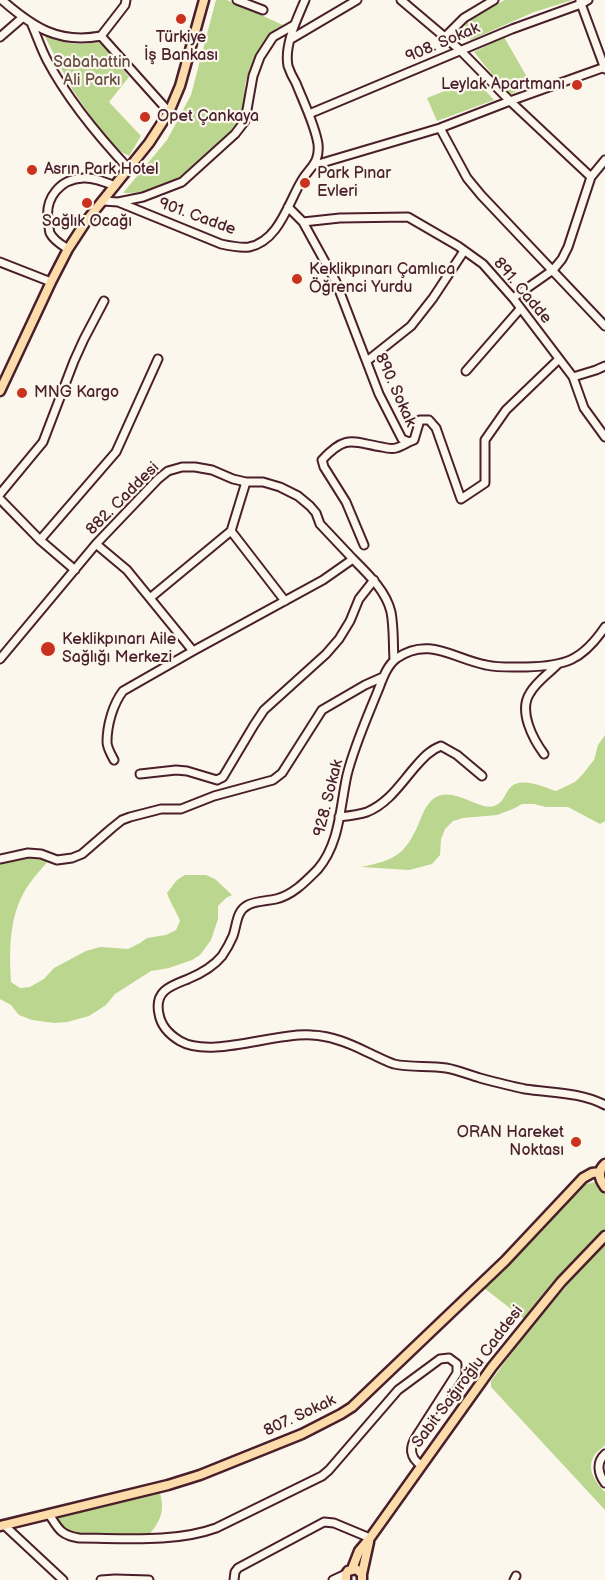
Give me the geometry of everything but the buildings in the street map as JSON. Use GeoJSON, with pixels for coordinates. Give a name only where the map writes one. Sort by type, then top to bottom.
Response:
{"type":"FeatureCollection","features":[{"type":"Feature","properties":{"kind":"main road"},"geometry":{"type":"LineString","coordinates":[[0,392],[68,249],[87,220],[149,143],[169,112],[180,86],[204,0]]}},
{"type":"Feature","properties":{"kind":"main road"},"geometry":{"type":"LineString","coordinates":[[605,1164],[600,1172],[601,1181],[605,1187]]}},
{"type":"Feature","properties":{"kind":"main road","name":"807. Sokak"},"geometry":{"type":"LineString","coordinates":[[2,1525],[200,1475],[302,1434],[341,1414],[352,1407],[497,1269],[583,1178],[600,1172]]}},
{"type":"Feature","properties":{"kind":"main road","name":"Sabit Sağıroğlu Caddesi"},"geometry":{"type":"LineString","coordinates":[[348,1574],[359,1551],[492,1366],[561,1282],[602,1239],[605,1230]]}},
{"type":"Feature","properties":{"kind":"main road","name":"Sabit Sağıroğlu Caddesi"},"geometry":{"type":"LineString","coordinates":[[363,1578],[370,1538]]}},
{"type":"Feature","properties":{"kind":"main road"},"geometry":{"type":"LineString","coordinates":[[348,1574],[359,1571],[363,1578]]}},
{"type":"Feature","properties":{"kind":"street"},"geometry":{"type":"LineString","coordinates":[[2,0],[32,25],[70,39],[101,36],[126,0]]}},
{"type":"Feature","properties":{"kind":"street"},"geometry":{"type":"LineString","coordinates":[[237,0],[262,10]]}},
{"type":"Feature","properties":{"kind":"street"},"geometry":{"type":"LineString","coordinates":[[305,0],[294,25],[288,55],[289,68],[309,114],[318,144],[315,165],[440,128],[605,68],[583,1]]}},
{"type":"Feature","properties":{"kind":"street"},"geometry":{"type":"LineString","coordinates":[[291,39],[357,0]]}},
{"type":"Feature","properties":{"kind":"street"},"geometry":{"type":"LineString","coordinates":[[401,0],[446,36],[510,101],[591,177]]}},
{"type":"Feature","properties":{"kind":"street"},"geometry":{"type":"LineString","coordinates":[[446,36],[464,18],[494,0]]}},
{"type":"Feature","properties":{"kind":"street","name":"908. Sokak"},"geometry":{"type":"LineString","coordinates":[[309,114],[583,1]]}},
{"type":"Feature","properties":{"kind":"street"},"geometry":{"type":"LineString","coordinates":[[0,37],[22,18]]}},
{"type":"Feature","properties":{"kind":"street"},"geometry":{"type":"LineString","coordinates":[[32,25],[46,59],[76,106],[100,138],[129,169]]}},
{"type":"Feature","properties":{"kind":"street"},"geometry":{"type":"LineString","coordinates":[[118,202],[143,197],[182,182],[236,134],[245,121],[253,76],[261,57],[273,37],[294,25]]}},
{"type":"Feature","properties":{"kind":"street"},"geometry":{"type":"LineString","coordinates":[[101,36],[169,112]]}},
{"type":"Feature","properties":{"kind":"street"},"geometry":{"type":"LineString","coordinates":[[440,128],[467,178],[481,195],[605,326]]}},
{"type":"Feature","properties":{"kind":"street"},"geometry":{"type":"LineString","coordinates":[[513,298],[553,270],[562,259],[591,177],[605,160]]}},
{"type":"Feature","properties":{"kind":"street","name":"901. Cadde"},"geometry":{"type":"LineString","coordinates":[[103,201],[118,202],[221,244],[249,247],[261,242],[272,232],[303,178],[315,165]]}},
{"type":"Feature","properties":{"kind":"street"},"geometry":{"type":"LineString","coordinates":[[68,249],[58,243],[50,233],[47,212],[50,198],[60,186],[78,178],[91,178],[115,186]]}},
{"type":"Feature","properties":{"kind":"street","name":"890. Sokak"},"geometry":{"type":"LineString","coordinates":[[288,207],[303,222],[336,282],[379,394],[402,439],[409,442],[414,440],[420,420],[429,420],[435,428],[461,499],[485,483],[485,440],[506,410],[559,359]]}},
{"type":"Feature","properties":{"kind":"street","name":"891. Cadde"},"geometry":{"type":"LineString","coordinates":[[303,222],[340,218],[408,218],[464,250],[483,264],[513,298],[573,377],[584,408],[605,437]]}},
{"type":"Feature","properties":{"kind":"street"},"geometry":{"type":"LineString","coordinates":[[367,361],[411,326],[433,298],[464,250]]}},
{"type":"Feature","properties":{"kind":"street"},"geometry":{"type":"LineString","coordinates":[[0,262],[51,282]]}},
{"type":"Feature","properties":{"kind":"street"},"geometry":{"type":"LineString","coordinates":[[0,494],[43,442],[74,361],[104,301]]}},
{"type":"Feature","properties":{"kind":"street"},"geometry":{"type":"LineString","coordinates":[[466,371],[520,309]]}},
{"type":"Feature","properties":{"kind":"street"},"geometry":{"type":"LineString","coordinates":[[40,540],[116,452],[158,359]]}},
{"type":"Feature","properties":{"kind":"street"},"geometry":{"type":"LineString","coordinates":[[573,377],[605,366]]}},
{"type":"Feature","properties":{"kind":"street"},"geometry":{"type":"LineString","coordinates":[[364,545],[346,502],[322,460],[345,442],[365,443],[394,449],[409,442]]}},
{"type":"Feature","properties":{"kind":"street","name":"882. Caddesi"},"geometry":{"type":"LineString","coordinates":[[0,659],[96,544],[158,479],[168,471],[182,467],[195,467],[212,470],[233,479],[263,482],[280,487],[310,506],[316,513],[320,524],[374,580],[386,598],[390,609],[394,660]]}},
{"type":"Feature","properties":{"kind":"street"},"geometry":{"type":"LineString","coordinates":[[150,598],[231,531],[246,482]]}},
{"type":"Feature","properties":{"kind":"street"},"geometry":{"type":"LineString","coordinates":[[0,499],[40,540],[75,570]]}},
{"type":"Feature","properties":{"kind":"street"},"geometry":{"type":"LineString","coordinates":[[231,531],[285,601]]}},
{"type":"Feature","properties":{"kind":"street"},"geometry":{"type":"LineString","coordinates":[[96,544],[128,570],[193,651]]}},
{"type":"Feature","properties":{"kind":"street"},"geometry":{"type":"LineString","coordinates":[[114,760],[108,749],[107,741],[117,700],[123,691],[285,601],[353,559]]}},
{"type":"Feature","properties":{"kind":"street"},"geometry":{"type":"LineString","coordinates":[[140,774],[176,770],[217,780],[223,777],[264,710],[326,654],[339,639],[358,598],[374,580]]}},
{"type":"Feature","properties":{"kind":"street"},"geometry":{"type":"LineString","coordinates":[[394,660],[414,649],[429,648],[442,650],[486,666],[557,665],[585,652],[602,636],[605,627]]}},
{"type":"Feature","properties":{"kind":"street","name":"928. Sokak"},"geometry":{"type":"LineString","coordinates":[[394,660],[383,677],[357,741],[336,834],[319,867],[293,892],[246,906],[240,912],[233,936],[220,958],[211,967],[188,979],[174,983],[164,990],[158,1000],[160,1019],[170,1034],[191,1046],[244,1043],[288,1035],[328,1036],[349,1043],[390,1063],[444,1068],[525,1089],[584,1096],[605,1105]]}},
{"type":"Feature","properties":{"kind":"street"},"geometry":{"type":"LineString","coordinates":[[544,754],[532,735],[526,715],[527,706],[529,694],[557,665]]}},
{"type":"Feature","properties":{"kind":"street"},"geometry":{"type":"LineString","coordinates":[[0,859],[28,853],[41,854],[57,860],[72,858],[81,854],[122,820],[161,809],[181,809],[221,794],[273,780],[282,772],[322,710],[383,677]]}},
{"type":"Feature","properties":{"kind":"street"},"geometry":{"type":"LineString","coordinates":[[339,817],[369,811],[383,802],[426,755],[441,746],[457,755],[482,776]]}},
{"type":"Feature","properties":{"kind":"street"},"geometry":{"type":"LineString","coordinates":[[217,780],[221,794]]}},
{"type":"Feature","properties":{"kind":"street"},"geometry":{"type":"LineString","coordinates":[[49,1514],[60,1531],[71,1537],[79,1538],[181,1536],[216,1528],[322,1476],[398,1390],[440,1359],[449,1358],[456,1364],[458,1373],[411,1447],[413,1458],[421,1465]]}},
{"type":"Feature","properties":{"kind":"street"},"geometry":{"type":"LineString","coordinates":[[603,1455],[599,1465],[600,1474],[605,1483]]}},
{"type":"Feature","properties":{"kind":"street"},"geometry":{"type":"LineString","coordinates":[[234,1580],[238,1569],[324,1522],[331,1522],[370,1538]]}},
{"type":"Feature","properties":{"kind":"street"},"geometry":{"type":"LineString","coordinates":[[2,1525],[63,1580]]}},
{"type":"Feature","properties":{"kind":"street"},"geometry":{"type":"LineString","coordinates":[[333,1580],[348,1574]]}},
{"type":"Feature","properties":{"kind":"street"},"geometry":{"type":"LineString","coordinates":[[101,1580],[149,1580]]}},
{"type":"Feature","properties":{"kind":"green space"},"geometry":{"type":"Polygon","coordinates":[[[216,0],[227,0],[283,25],[268,36],[252,65],[245,85],[242,116],[214,149],[179,177],[153,189],[123,193],[167,140],[191,95],[216,0]]]}},
{"type":"Feature","properties":{"kind":"green space"},"geometry":{"type":"Polygon","coordinates":[[[505,0],[573,0],[534,12],[471,40],[465,32],[466,22],[505,0]]]}},
{"type":"Feature","properties":{"kind":"green space","name":"Sabahattin Ali Parkı"},"geometry":{"type":"Polygon","coordinates":[[[48,35],[60,41],[73,43],[99,40],[129,77],[109,102],[141,136],[129,156],[116,149],[72,89],[45,37],[48,35]]]}},
{"type":"Feature","properties":{"kind":"green space"},"geometry":{"type":"Polygon","coordinates":[[[504,37],[531,84],[509,95],[474,52],[504,37]]]}},
{"type":"Feature","properties":{"kind":"green space"},"geometry":{"type":"Polygon","coordinates":[[[475,79],[494,100],[437,121],[427,98],[475,79]]]}},
{"type":"Feature","properties":{"kind":"green space"},"geometry":{"type":"Polygon","coordinates":[[[605,735],[605,821],[600,824],[568,807],[522,804],[497,815],[453,821],[445,829],[441,839],[440,855],[432,864],[409,870],[361,867],[382,862],[398,854],[414,834],[428,804],[440,795],[456,796],[488,807],[497,805],[513,785],[519,783],[532,783],[556,791],[575,782],[594,760],[598,745],[605,735]]]}},
{"type":"Feature","properties":{"kind":"green space"},"geometry":{"type":"Polygon","coordinates":[[[28,853],[51,858],[23,894],[14,918],[10,956],[11,982],[20,988],[30,987],[44,979],[54,968],[86,951],[100,947],[128,949],[147,938],[166,935],[176,930],[180,921],[167,893],[177,880],[185,875],[206,875],[215,879],[232,895],[218,906],[218,919],[211,940],[200,955],[192,960],[151,971],[115,994],[106,1005],[89,1016],[54,1023],[32,1020],[19,1015],[11,1005],[0,999],[0,859],[28,853]]]}},
{"type":"Feature","properties":{"kind":"green space"},"geometry":{"type":"Polygon","coordinates":[[[601,1181],[605,1187],[605,1230],[600,1242],[528,1322],[480,1285],[581,1185],[601,1181]]]}},
{"type":"Feature","properties":{"kind":"green space"},"geometry":{"type":"Polygon","coordinates":[[[605,1243],[605,1445],[595,1455],[591,1466],[595,1480],[605,1492],[605,1510],[491,1387],[491,1381],[535,1321],[605,1243]]]}},
{"type":"Feature","properties":{"kind":"green space"},"geometry":{"type":"Polygon","coordinates":[[[158,1487],[162,1502],[161,1514],[147,1537],[71,1537],[49,1514],[158,1487]]]}},
{"type":"Feature","properties":{"kind":"place","name":"Türkiye İş Bankası"},"geometry":{"type":"Point","coordinates":[181,19]}},
{"type":"Feature","properties":{"kind":"place","name":"Leylak Apartmanı"},"geometry":{"type":"Point","coordinates":[577,85]}},
{"type":"Feature","properties":{"kind":"place","name":"Opet Çankaya"},"geometry":{"type":"Point","coordinates":[145,117]}},
{"type":"Feature","properties":{"kind":"place","name":"Asrın Park Hotel"},"geometry":{"type":"Point","coordinates":[32,170]}},
{"type":"Feature","properties":{"kind":"place","name":"Park Pınar Evleri"},"geometry":{"type":"Point","coordinates":[305,183]}},
{"type":"Feature","properties":{"kind":"place","name":"Sağlık Ocağı"},"geometry":{"type":"Point","coordinates":[87,203]}},
{"type":"Feature","properties":{"kind":"place","name":"Keklikpınarı Çamlıca Öğrenci Yurdu"},"geometry":{"type":"Point","coordinates":[297,279]}},
{"type":"Feature","properties":{"kind":"place","name":"MNG Kargo"},"geometry":{"type":"Point","coordinates":[22,393]}},
{"type":"Feature","properties":{"kind":"place","name":"Keklikpınarı Aile Sağlığı Merkezi"},"geometry":{"type":"Point","coordinates":[48,649]}},
{"type":"Feature","properties":{"kind":"place","name":"ORAN Hareket Noktası"},"geometry":{"type":"Point","coordinates":[576,1142]}}]}
